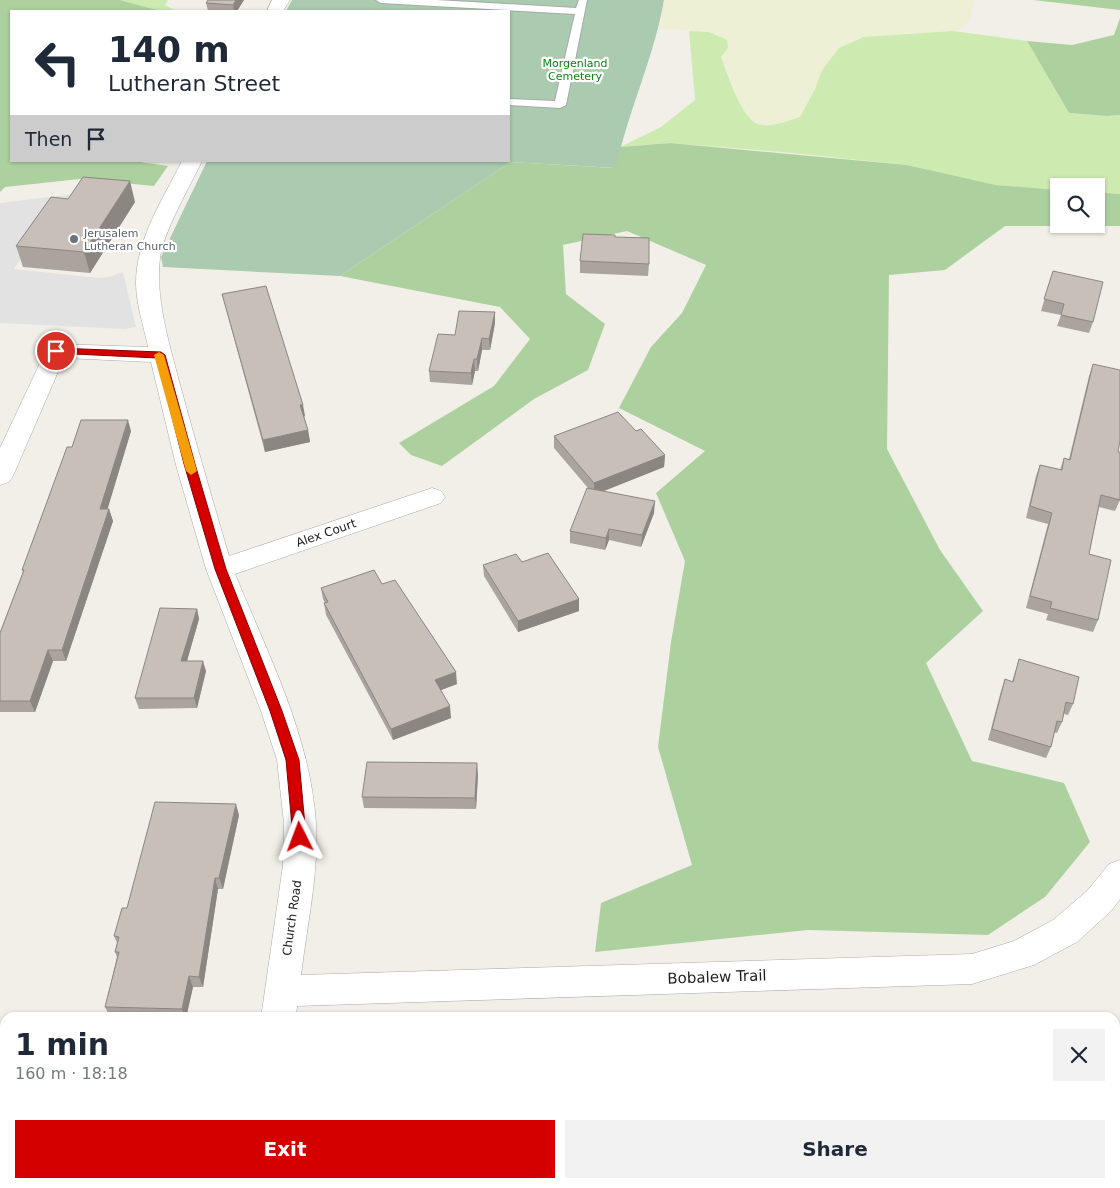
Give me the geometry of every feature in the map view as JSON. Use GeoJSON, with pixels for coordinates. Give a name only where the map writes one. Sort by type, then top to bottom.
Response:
{"type":"FeatureCollection","features":[{"type":"Feature","properties":{"kind":"street","name":"Church Road"},"geometry":{"type":"LineString","coordinates":[[192,162],[149,256],[147,284],[161,355],[189,464],[220,569],[276,711],[292,760],[300,823],[299,865],[279,1004]]}},
{"type":"Feature","properties":{"kind":"street"},"geometry":{"type":"LineString","coordinates":[[0,476],[56,351],[161,355]]}},
{"type":"Feature","properties":{"kind":"street","name":"Alex Court"},"geometry":{"type":"LineString","coordinates":[[220,569],[432,497]]}},
{"type":"Feature","properties":{"kind":"street","name":"Bobalew Trail"},"geometry":{"type":"LineString","coordinates":[[279,1004],[972,968],[1022,954],[1065,931],[1100,901],[1120,874]]}},
{"type":"Feature","properties":{"kind":"lane"},"geometry":{"type":"LineString","coordinates":[[381,0],[582,5],[560,105],[510,102]]}},
{"type":"Feature","properties":{"kind":"green space"},"geometry":{"type":"Polygon","coordinates":[[[0,0],[120,0],[157,10],[10,10],[10,162],[140,162],[168,166],[154,186],[80,179],[5,187],[0,192],[0,0]]]}},
{"type":"Feature","properties":{"kind":"green space"},"geometry":{"type":"Polygon","coordinates":[[[120,0],[168,0],[165,5],[174,10],[157,10],[120,0]]]}},
{"type":"Feature","properties":{"kind":"green space","name":"Morgenland Cemetery"},"geometry":{"type":"Polygon","coordinates":[[[292,0],[664,0],[654,43],[627,126],[616,168],[510,162],[510,10],[287,10],[292,0]]]}},
{"type":"Feature","properties":{"kind":"green space"},"geometry":{"type":"Polygon","coordinates":[[[664,0],[974,0],[970,19],[964,27],[953,31],[914,34],[822,70],[815,89],[800,117],[775,125],[757,124],[746,117],[721,57],[728,48],[709,32],[659,29],[664,0]]]}},
{"type":"Feature","properties":{"kind":"green space"},"geometry":{"type":"Polygon","coordinates":[[[1033,0],[1120,0],[1120,10],[1033,0]]]}},
{"type":"Feature","properties":{"kind":"green space"},"geometry":{"type":"Polygon","coordinates":[[[1120,18],[1120,115],[1107,116],[1069,113],[1027,41],[1072,45],[1114,35],[1120,18]]]}},
{"type":"Feature","properties":{"kind":"green space"},"geometry":{"type":"Polygon","coordinates":[[[689,31],[709,32],[727,40],[728,48],[721,57],[736,95],[752,121],[763,125],[779,124],[800,117],[815,89],[822,70],[839,48],[864,37],[953,31],[1027,41],[1069,113],[1107,116],[1120,115],[1120,194],[1105,193],[1105,178],[1050,178],[1050,189],[995,185],[907,165],[782,152],[670,143],[620,147],[661,127],[695,100],[689,31]]]}},
{"type":"Feature","properties":{"kind":"green space"},"geometry":{"type":"Polygon","coordinates":[[[670,143],[907,165],[996,185],[1050,189],[1050,226],[1005,226],[945,270],[889,275],[887,449],[940,550],[983,611],[926,663],[972,761],[1064,783],[1090,842],[1045,897],[988,935],[808,930],[595,952],[601,903],[692,865],[658,747],[671,642],[685,561],[656,493],[705,451],[619,408],[651,347],[682,313],[706,265],[627,231],[563,245],[566,294],[605,324],[588,370],[534,399],[442,466],[411,455],[399,443],[494,386],[530,339],[500,307],[340,276],[510,162],[615,168],[620,147],[670,143]]]}},
{"type":"Feature","properties":{"kind":"green space","name":"Morgenland Cemetery"},"geometry":{"type":"Polygon","coordinates":[[[207,162],[510,162],[340,276],[163,267],[161,257],[207,162]]]}},
{"type":"Feature","properties":{"kind":"green space"},"geometry":{"type":"Polygon","coordinates":[[[1105,193],[1120,194],[1120,226],[1105,226],[1105,193]]]}},
{"type":"Feature","properties":{"kind":"shaded area"},"geometry":{"type":"Polygon","coordinates":[[[74,194],[37,232],[14,269],[98,278],[109,277],[123,272],[136,327],[124,329],[0,323],[0,203],[74,194]]]}},
{"type":"Feature","properties":{"kind":"building"},"geometry":{"type":"Polygon","coordinates":[[[208,0],[236,0],[233,5],[206,3],[208,0]]]}},
{"type":"Feature","properties":{"kind":"building"},"geometry":{"type":"Polygon","coordinates":[[[83,177],[130,181],[84,252],[16,246],[51,197],[68,199],[83,177]]]}},
{"type":"Feature","properties":{"kind":"building"},"geometry":{"type":"Polygon","coordinates":[[[583,234],[649,238],[649,264],[580,261],[583,234]]]}},
{"type":"Feature","properties":{"kind":"building"},"geometry":{"type":"Polygon","coordinates":[[[1053,271],[1103,282],[1093,322],[1061,315],[1064,304],[1044,299],[1053,271]]]}},
{"type":"Feature","properties":{"kind":"building"},"geometry":{"type":"Polygon","coordinates":[[[266,286],[303,405],[300,405],[308,430],[263,440],[222,294],[266,286]]]}},
{"type":"Feature","properties":{"kind":"building"},"geometry":{"type":"Polygon","coordinates":[[[459,311],[495,312],[489,339],[482,338],[477,359],[474,359],[471,373],[429,371],[438,334],[455,335],[459,311]]]}},
{"type":"Feature","properties":{"kind":"building"},"geometry":{"type":"Polygon","coordinates":[[[1093,364],[1120,370],[1120,441],[1118,452],[1120,452],[1120,500],[1101,495],[1089,554],[1111,560],[1098,620],[1050,608],[1052,602],[1030,596],[1052,513],[1030,506],[1040,465],[1062,470],[1064,458],[1070,460],[1093,364]]]}},
{"type":"Feature","properties":{"kind":"building"},"geometry":{"type":"Polygon","coordinates":[[[618,412],[636,431],[641,429],[665,455],[594,483],[554,436],[618,412]]]}},
{"type":"Feature","properties":{"kind":"building"},"geometry":{"type":"Polygon","coordinates":[[[81,420],[128,420],[100,509],[109,509],[62,650],[48,650],[30,701],[0,701],[0,633],[67,447],[72,447],[81,420]]]}},
{"type":"Feature","properties":{"kind":"building"},"geometry":{"type":"Polygon","coordinates":[[[587,488],[655,501],[642,535],[609,529],[606,538],[570,531],[587,488]]]}},
{"type":"Feature","properties":{"kind":"building"},"geometry":{"type":"Polygon","coordinates":[[[548,553],[579,599],[518,621],[483,565],[516,554],[522,562],[548,553]]]}},
{"type":"Feature","properties":{"kind":"building"},"geometry":{"type":"Polygon","coordinates":[[[374,570],[382,584],[395,580],[456,672],[435,680],[450,706],[391,729],[324,603],[328,602],[321,588],[374,570]]]}},
{"type":"Feature","properties":{"kind":"building"},"geometry":{"type":"Polygon","coordinates":[[[160,608],[197,609],[181,661],[203,661],[194,698],[135,698],[160,608]]]}},
{"type":"Feature","properties":{"kind":"building"},"geometry":{"type":"Polygon","coordinates":[[[1019,659],[1079,677],[1073,704],[1066,702],[1062,722],[1057,721],[1051,747],[992,729],[1005,679],[1013,682],[1019,659]]]}},
{"type":"Feature","properties":{"kind":"building"},"geometry":{"type":"Polygon","coordinates":[[[367,762],[477,763],[475,798],[362,797],[367,762]]]}},
{"type":"Feature","properties":{"kind":"building"},"geometry":{"type":"Polygon","coordinates":[[[155,802],[236,804],[219,878],[215,878],[199,977],[189,976],[182,1009],[105,1007],[119,952],[115,952],[119,937],[114,936],[122,908],[127,908],[155,802]]]}},
{"type":"Feature","properties":{"kind":"slow traffic"},"geometry":{"type":"LineString","coordinates":[[159,355],[161,355],[191,471]]}},
{"type":"Feature","properties":{"kind":"place","name":"Jerusalem Lutheran Church"},"geometry":{"type":"Point","coordinates":[74,239]}},
{"type":"Feature","properties":{"kind":"route"},"geometry":{"type":"LineString","coordinates":[[56,351],[161,355],[189,464],[220,569],[276,711],[292,760],[300,837]]}}]}
